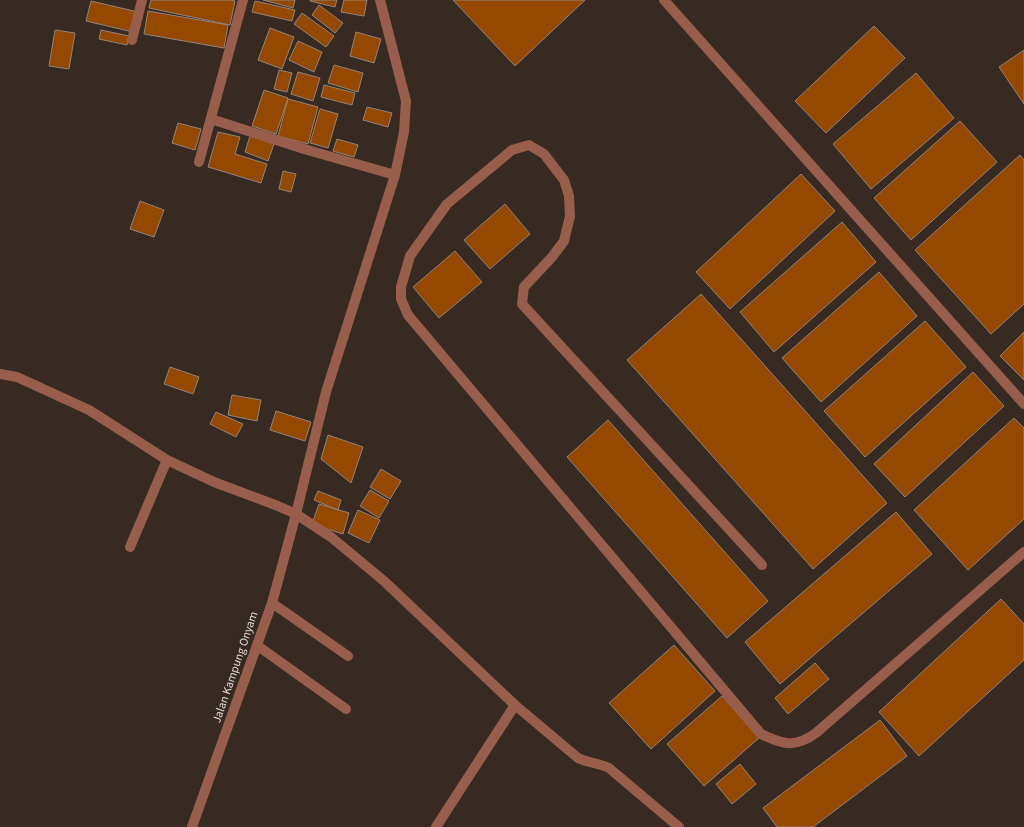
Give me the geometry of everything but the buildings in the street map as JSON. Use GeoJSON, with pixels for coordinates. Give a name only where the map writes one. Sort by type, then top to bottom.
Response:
{"type":"FeatureCollection","features":[{"type":"Feature","properties":{"kind":"street"},"geometry":{"type":"LineString","coordinates":[[132,40],[142,0]]}},
{"type":"Feature","properties":{"kind":"street"},"geometry":{"type":"LineString","coordinates":[[199,162],[243,0]]}},
{"type":"Feature","properties":{"kind":"street","name":"Jalan Kampung Onyam"},"geometry":{"type":"LineString","coordinates":[[192,827],[258,646],[272,603],[326,392],[396,175],[404,132],[406,101],[380,0]]}},
{"type":"Feature","properties":{"kind":"street"},"geometry":{"type":"LineString","coordinates":[[664,0],[1024,404]]}},
{"type":"Feature","properties":{"kind":"street"},"geometry":{"type":"LineString","coordinates":[[211,119],[297,147],[396,175]]}},
{"type":"Feature","properties":{"kind":"street"},"geometry":{"type":"LineString","coordinates":[[762,565],[522,304],[524,287],[552,257],[564,241],[570,216],[569,196],[564,180],[544,154],[530,146],[512,150],[447,204],[410,256],[401,287],[401,299],[408,316],[762,734],[777,742],[790,744],[805,741],[1024,552]]}},
{"type":"Feature","properties":{"kind":"street"},"geometry":{"type":"LineString","coordinates":[[0,374],[17,377],[88,410],[167,460],[214,482],[296,514],[331,537],[384,581],[515,705],[578,758],[586,762],[600,764],[609,768],[679,827]]}},
{"type":"Feature","properties":{"kind":"street"},"geometry":{"type":"LineString","coordinates":[[130,547],[167,460]]}},
{"type":"Feature","properties":{"kind":"street"},"geometry":{"type":"LineString","coordinates":[[272,603],[348,656]]}},
{"type":"Feature","properties":{"kind":"street"},"geometry":{"type":"LineString","coordinates":[[258,646],[346,709]]}},
{"type":"Feature","properties":{"kind":"street"},"geometry":{"type":"LineString","coordinates":[[436,827],[515,705]]}}]}
